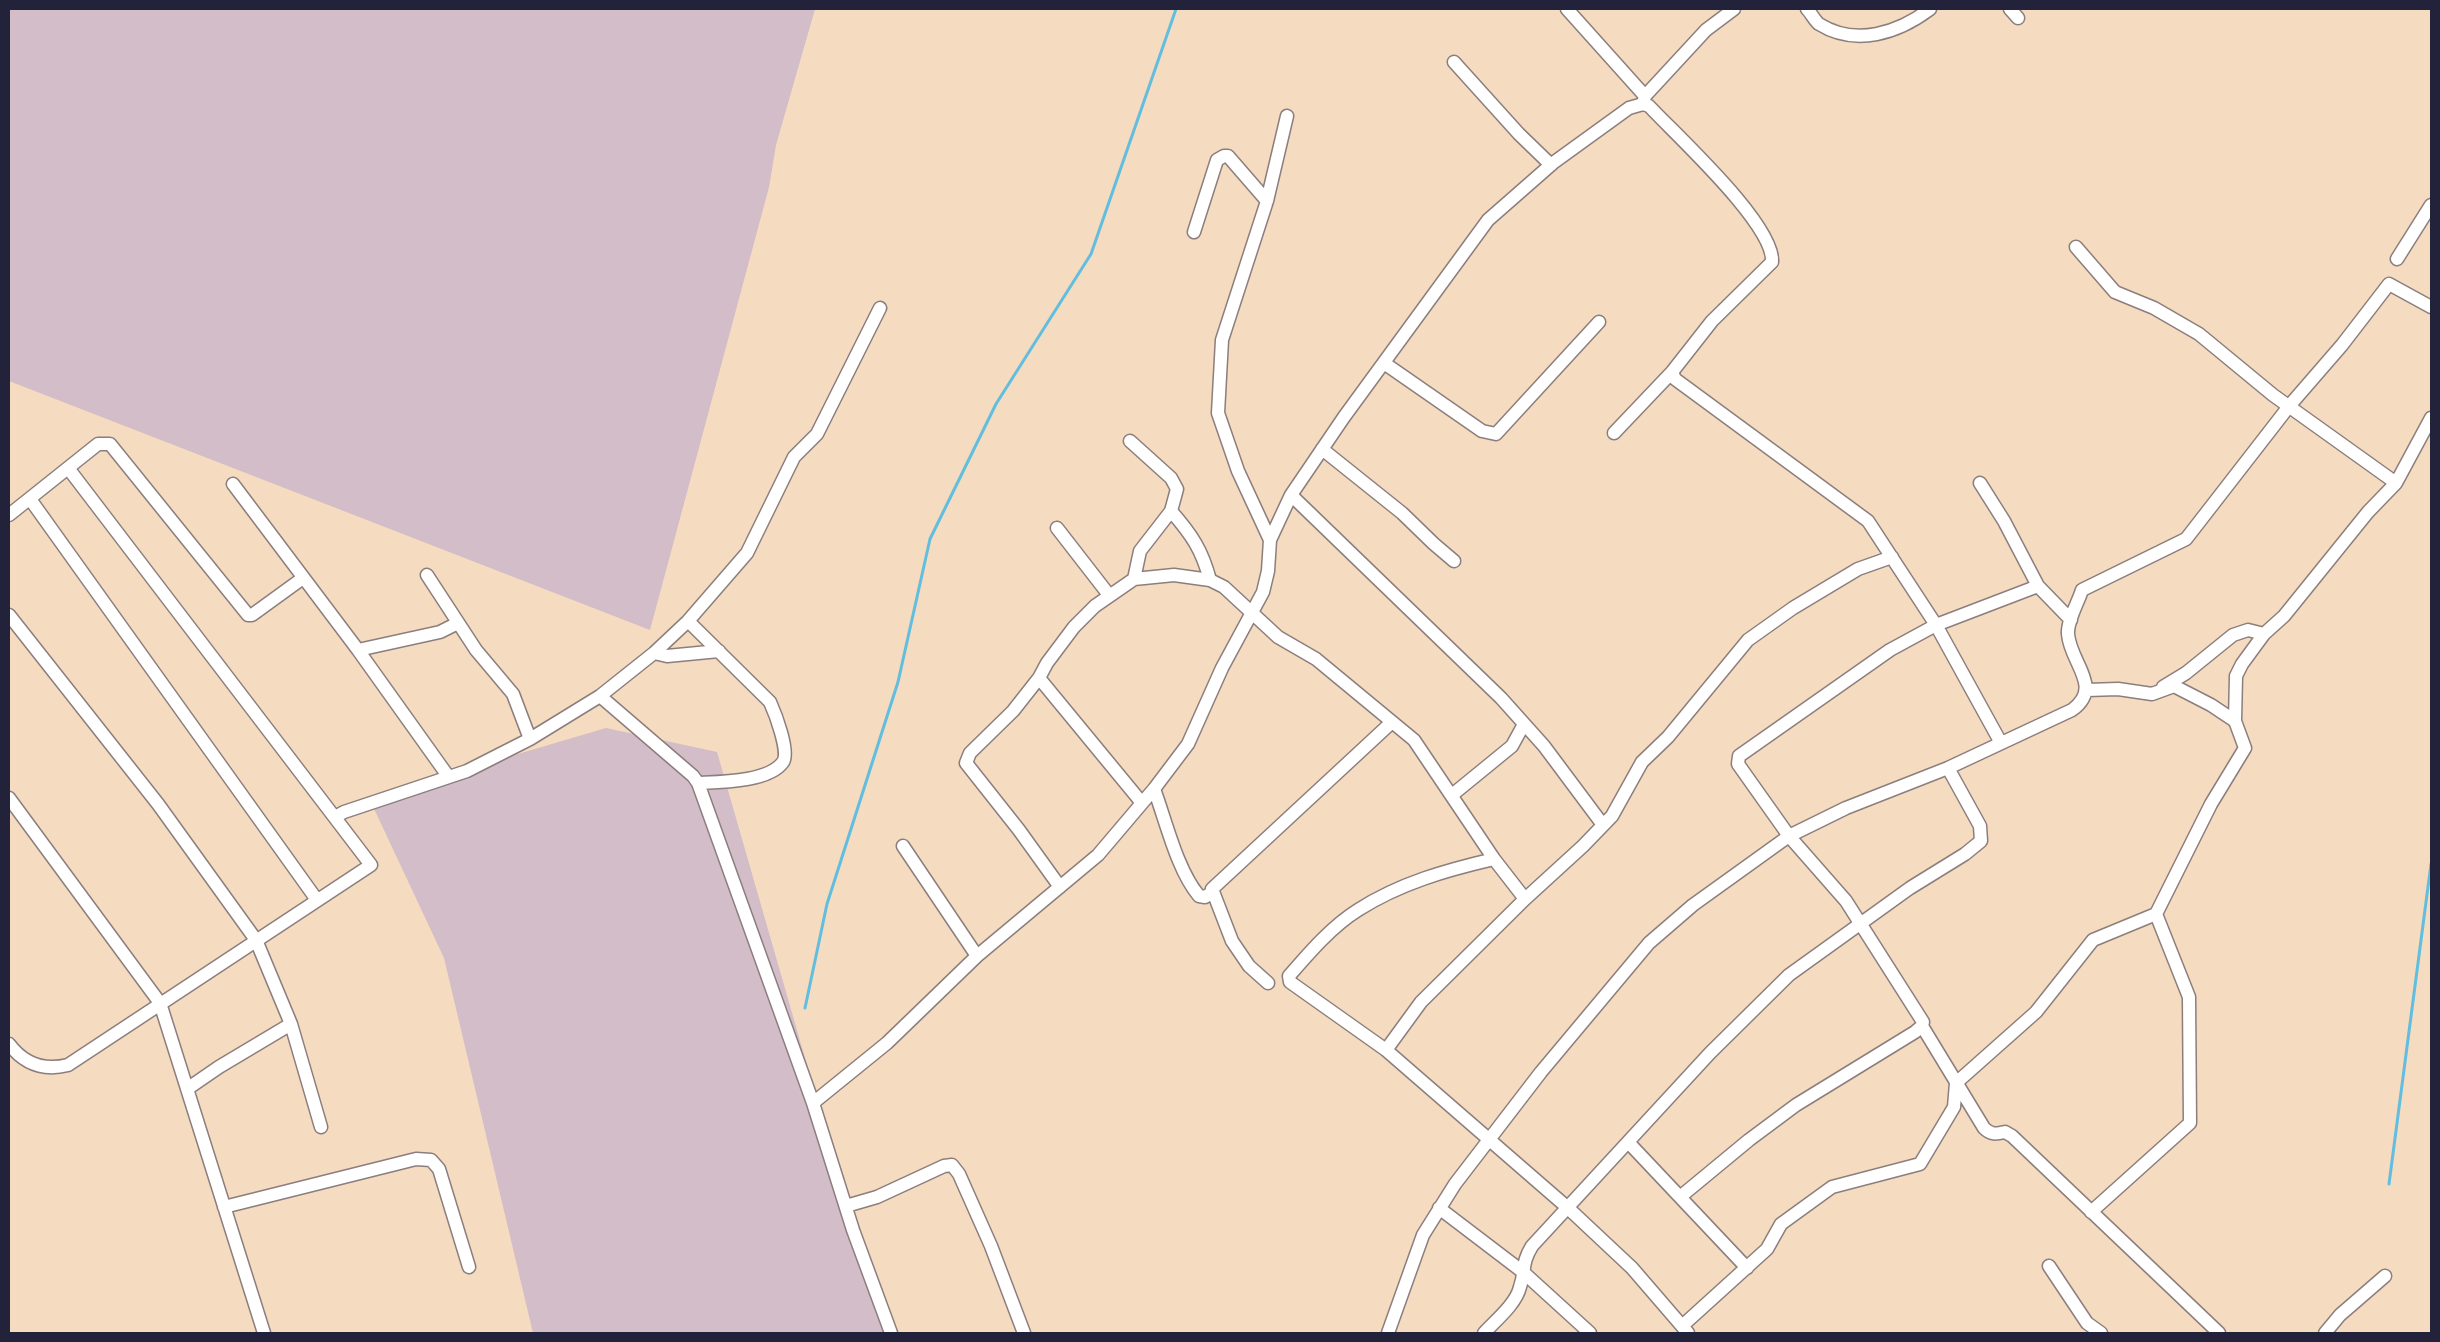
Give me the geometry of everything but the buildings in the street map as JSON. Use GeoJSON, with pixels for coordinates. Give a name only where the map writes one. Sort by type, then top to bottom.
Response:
{"type":"FeatureCollection","features":[{"type":"Feature","properties":{"kind":"street"},"geometry":{"type":"LineString","coordinates":[[1567,9],[1649,106],[1752,214],[1773,252],[1772,262],[1712,321],[1672,372],[1614,434]]}},
{"type":"Feature","properties":{"kind":"street"},"geometry":{"type":"LineString","coordinates":[[813,1103],[887,1043],[977,956],[1098,855],[1154,789],[1188,744],[1222,668],[1262,592],[1268,571],[1270,540],[1291,495],[1488,220],[1551,165],[1629,108],[1644,100],[1706,30],[1734,9]]}},
{"type":"Feature","properties":{"kind":"street"},"geometry":{"type":"LineString","coordinates":[[1807,9],[1818,23],[1854,36],[1879,34],[1897,29],[1930,9]]}},
{"type":"Feature","properties":{"kind":"street"},"geometry":{"type":"LineString","coordinates":[[1454,62],[1519,134],[1551,165]]}},
{"type":"Feature","properties":{"kind":"street"},"geometry":{"type":"LineString","coordinates":[[1270,540],[1238,471],[1218,413],[1222,340],[1266,201],[1287,116]]}},
{"type":"Feature","properties":{"kind":"street"},"geometry":{"type":"LineString","coordinates":[[1194,232],[1217,160],[1224,156],[1228,156],[1266,201]]}},
{"type":"Feature","properties":{"kind":"street"},"geometry":{"type":"LineString","coordinates":[[2397,259],[2431,205]]}},
{"type":"Feature","properties":{"kind":"street"},"geometry":{"type":"LineString","coordinates":[[2076,248],[2115,292],[2154,308],[2199,334],[2396,484]]}},
{"type":"Feature","properties":{"kind":"street"},"geometry":{"type":"LineString","coordinates":[[1388,1333],[1423,1236],[1439,1208],[1541,1072],[1649,944],[1693,905],[1788,836],[1846,808],[1948,768],[2072,710],[2083,702],[2087,690],[2068,634],[2082,590],[2186,539],[2290,405],[2342,345],[2389,284],[2431,307]]}},
{"type":"Feature","properties":{"kind":"street"},"geometry":{"type":"LineString","coordinates":[[335,817],[448,776],[467,771],[530,739],[600,696],[654,652],[688,620],[747,553],[794,457],[817,434],[880,308]]}},
{"type":"Feature","properties":{"kind":"street"},"geometry":{"type":"LineString","coordinates":[[1384,363],[1482,431],[1496,434],[1599,322]]}},
{"type":"Feature","properties":{"kind":"street"},"geometry":{"type":"LineString","coordinates":[[1672,372],[1674,379],[1868,521],[1936,625],[2001,743]]}},
{"type":"Feature","properties":{"kind":"street"},"geometry":{"type":"LineString","coordinates":[[1494,859],[1429,875],[1358,910],[1319,942],[1289,976],[1290,982],[1386,1050],[1488,1141],[1568,1208],[1632,1268],[1685,1330],[1767,1250],[1781,1224],[1832,1187],[1920,1164],[1954,1107],[1956,1083],[2036,1012],[2093,940],[2156,914],[2211,804],[2245,748],[2235,721],[2236,676],[2242,664],[2264,634],[2284,616],[2368,512],[2396,484],[2431,418]]}},
{"type":"Feature","properties":{"kind":"street"},"geometry":{"type":"LineString","coordinates":[[1130,441],[1171,478],[1177,489],[1177,495],[1171,512],[1140,551],[1134,579]]}},
{"type":"Feature","properties":{"kind":"street"},"geometry":{"type":"LineString","coordinates":[[9,515],[98,444],[110,444],[248,615],[252,615],[303,578]]}},
{"type":"Feature","properties":{"kind":"street"},"geometry":{"type":"LineString","coordinates":[[1322,450],[1402,513],[1434,544],[1454,560]]}},
{"type":"Feature","properties":{"kind":"street"},"geometry":{"type":"LineString","coordinates":[[9,1044],[16,1054],[33,1065],[53,1068],[68,1065],[371,865],[68,468]]}},
{"type":"Feature","properties":{"kind":"street"},"geometry":{"type":"LineString","coordinates":[[1980,483],[2004,521],[2038,586],[2071,620]]}},
{"type":"Feature","properties":{"kind":"street"},"geometry":{"type":"LineString","coordinates":[[234,484],[358,650],[448,776]]}},
{"type":"Feature","properties":{"kind":"street"},"geometry":{"type":"LineString","coordinates":[[1291,495],[1500,698],[1544,746],[1603,826]]}},
{"type":"Feature","properties":{"kind":"street"},"geometry":{"type":"LineString","coordinates":[[30,499],[317,900]]}},
{"type":"Feature","properties":{"kind":"street"},"geometry":{"type":"LineString","coordinates":[[1171,512],[1190,533],[1204,556],[1210,580]]}},
{"type":"Feature","properties":{"kind":"street"},"geometry":{"type":"LineString","coordinates":[[1057,528],[1108,595]]}},
{"type":"Feature","properties":{"kind":"street"},"geometry":{"type":"LineString","coordinates":[[1386,1050],[1421,1002],[1612,816],[1642,762],[1668,738],[1748,640],[1793,608],[1858,570],[1892,557]]}},
{"type":"Feature","properties":{"kind":"street"},"geometry":{"type":"LineString","coordinates":[[427,575],[476,650],[512,694],[530,739]]}},
{"type":"Feature","properties":{"kind":"street"},"geometry":{"type":"LineString","coordinates":[[1060,888],[1019,830],[966,763],[970,753],[1013,711],[1039,678],[1047,663],[1074,627],[1108,595],[1120,590],[1134,579],[1174,575],[1210,580],[1224,587],[1278,637],[1316,659],[1414,740],[1494,859],[1525,899]]}},
{"type":"Feature","properties":{"kind":"street"},"geometry":{"type":"LineString","coordinates":[[2038,586],[1936,625],[1860,668],[1739,756],[1738,764],[1788,836],[1846,901],[1861,923],[1924,1022],[1922,1026],[1984,1128],[1988,1132],[1995,1134],[2005,1132],[2012,1136],[2219,1333]]}},
{"type":"Feature","properties":{"kind":"street"},"geometry":{"type":"LineString","coordinates":[[9,615],[158,804],[256,940],[292,1024],[321,1127]]}},
{"type":"Feature","properties":{"kind":"street"},"geometry":{"type":"LineString","coordinates":[[688,620],[770,702],[777,716],[786,756],[783,764],[757,778],[698,783]]}},
{"type":"Feature","properties":{"kind":"street"},"geometry":{"type":"LineString","coordinates":[[358,650],[440,632],[458,623]]}},
{"type":"Feature","properties":{"kind":"street"},"geometry":{"type":"LineString","coordinates":[[2152,694],[2186,673],[2233,635],[2248,630],[2264,634]]}},
{"type":"Feature","properties":{"kind":"street"},"geometry":{"type":"LineString","coordinates":[[654,652],[667,656],[719,651]]}},
{"type":"Feature","properties":{"kind":"street"},"geometry":{"type":"LineString","coordinates":[[1039,678],[1142,803]]}},
{"type":"Feature","properties":{"kind":"street"},"geometry":{"type":"LineString","coordinates":[[2087,690],[2118,689],[2152,694],[2174,686],[2211,705],[2235,721]]}},
{"type":"Feature","properties":{"kind":"street"},"geometry":{"type":"LineString","coordinates":[[600,696],[693,776],[698,783],[813,1103],[846,1206],[891,1333]]}},
{"type":"Feature","properties":{"kind":"street"},"geometry":{"type":"LineString","coordinates":[[1268,984],[1249,966],[1232,941],[1212,889],[1392,722]]}},
{"type":"Feature","properties":{"kind":"street"},"geometry":{"type":"LineString","coordinates":[[1452,795],[1512,746],[1524,724]]}},
{"type":"Feature","properties":{"kind":"street"},"geometry":{"type":"LineString","coordinates":[[1484,1333],[1514,1299],[1520,1288],[1524,1259],[1532,1246],[1710,1053],[1789,975],[1861,923],[1965,854],[1981,841],[1980,826],[1948,768]]}},
{"type":"Feature","properties":{"kind":"street"},"geometry":{"type":"LineString","coordinates":[[1154,789],[1184,870],[1195,891],[1199,896],[1204,897],[1212,893]]}},
{"type":"Feature","properties":{"kind":"street"},"geometry":{"type":"LineString","coordinates":[[9,798],[160,1003],[264,1333]]}},
{"type":"Feature","properties":{"kind":"street"},"geometry":{"type":"LineString","coordinates":[[903,846],[977,956]]}},
{"type":"Feature","properties":{"kind":"street"},"geometry":{"type":"LineString","coordinates":[[2091,1212],[2190,1123],[2189,997],[2156,914]]}},
{"type":"Feature","properties":{"kind":"street"},"geometry":{"type":"LineString","coordinates":[[187,1089],[219,1067],[292,1024]]}},
{"type":"Feature","properties":{"kind":"street"},"geometry":{"type":"LineString","coordinates":[[1680,1197],[1749,1140],[1796,1105],[1922,1026]]}},
{"type":"Feature","properties":{"kind":"street"},"geometry":{"type":"LineString","coordinates":[[1628,1142],[1747,1268]]}},
{"type":"Feature","properties":{"kind":"street"},"geometry":{"type":"LineString","coordinates":[[224,1206],[416,1159],[430,1160],[439,1169],[470,1267]]}},
{"type":"Feature","properties":{"kind":"street"},"geometry":{"type":"LineString","coordinates":[[846,1206],[877,1197],[944,1166],[952,1165],[960,1174],[991,1246],[1024,1333]]}},
{"type":"Feature","properties":{"kind":"street"},"geometry":{"type":"LineString","coordinates":[[1439,1208],[1523,1272],[1590,1333]]}},
{"type":"Feature","properties":{"kind":"street"},"geometry":{"type":"LineString","coordinates":[[2049,1266],[2086,1323],[2101,1333]]}},
{"type":"Feature","properties":{"kind":"street"},"geometry":{"type":"LineString","coordinates":[[2325,1333],[2340,1315],[2385,1276]]}},
{"type":"Feature","properties":{"kind":"shaded area"},"geometry":{"type":"Polygon","coordinates":[[[9,9],[815,9],[776,145],[769,187],[650,630],[9,381],[9,9]]]}},
{"type":"Feature","properties":{"kind":"shaded area"},"geometry":{"type":"Polygon","coordinates":[[[606,728],[717,752],[884,1333],[533,1333],[444,958],[369,798],[606,728]]]}},
{"type":"Feature","properties":{"kind":"waterway"},"geometry":{"type":"LineString","coordinates":[[805,1008],[827,904],[898,682],[930,539],[996,404],[1091,254],[1176,9]]}},
{"type":"Feature","properties":{"kind":"waterway"},"geometry":{"type":"LineString","coordinates":[[2389,1184],[2431,864]]}}]}
